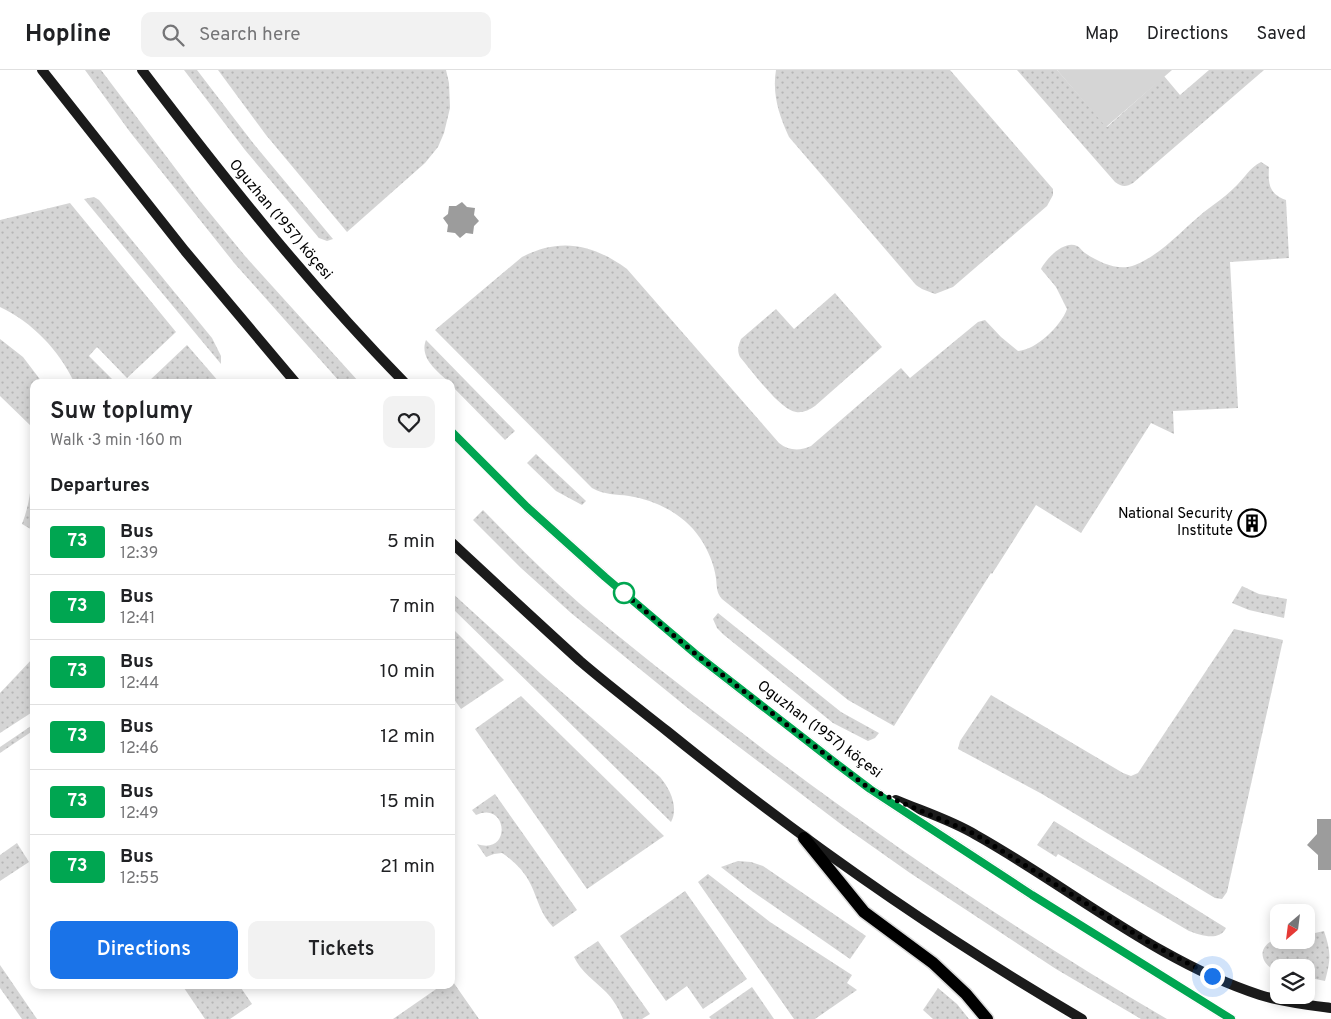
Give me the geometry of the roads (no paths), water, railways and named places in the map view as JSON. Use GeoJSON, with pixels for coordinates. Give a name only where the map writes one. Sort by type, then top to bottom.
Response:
{"type":"FeatureCollection","features":[{"type":"Feature","properties":{"kind":"main road"},"geometry":{"type":"LineString","coordinates":[[42,70],[185,251],[292,379]]}},
{"type":"Feature","properties":{"kind":"main road","name":"Oguzhan (1957) köçesi"},"geometry":{"type":"LineString","coordinates":[[142,70],[214,165],[248,206],[371,349],[401,379]]}},
{"type":"Feature","properties":{"kind":"main road","name":"Oguzhan (1957) köçesi"},"geometry":{"type":"LineString","coordinates":[[455,435],[527,507],[605,577],[698,656],[870,789],[1032,895],[1231,1019]]}},
{"type":"Feature","properties":{"kind":"main road"},"geometry":{"type":"LineString","coordinates":[[455,546],[582,662],[741,791],[804,838],[932,926],[1025,986],[1082,1019]]}},
{"type":"Feature","properties":{"kind":"main road"},"geometry":{"type":"LineString","coordinates":[[870,789],[975,834],[1151,944],[1212,976],[1262,996],[1331,1008]]}},
{"type":"Feature","properties":{"kind":"main road"},"geometry":{"type":"LineString","coordinates":[[804,838],[864,912],[933,963],[966,994],[987,1019]]}},
{"type":"Feature","properties":{"kind":"place","name":"National Security Institute"},"geometry":{"type":"Point","coordinates":[1252,523]}}]}
